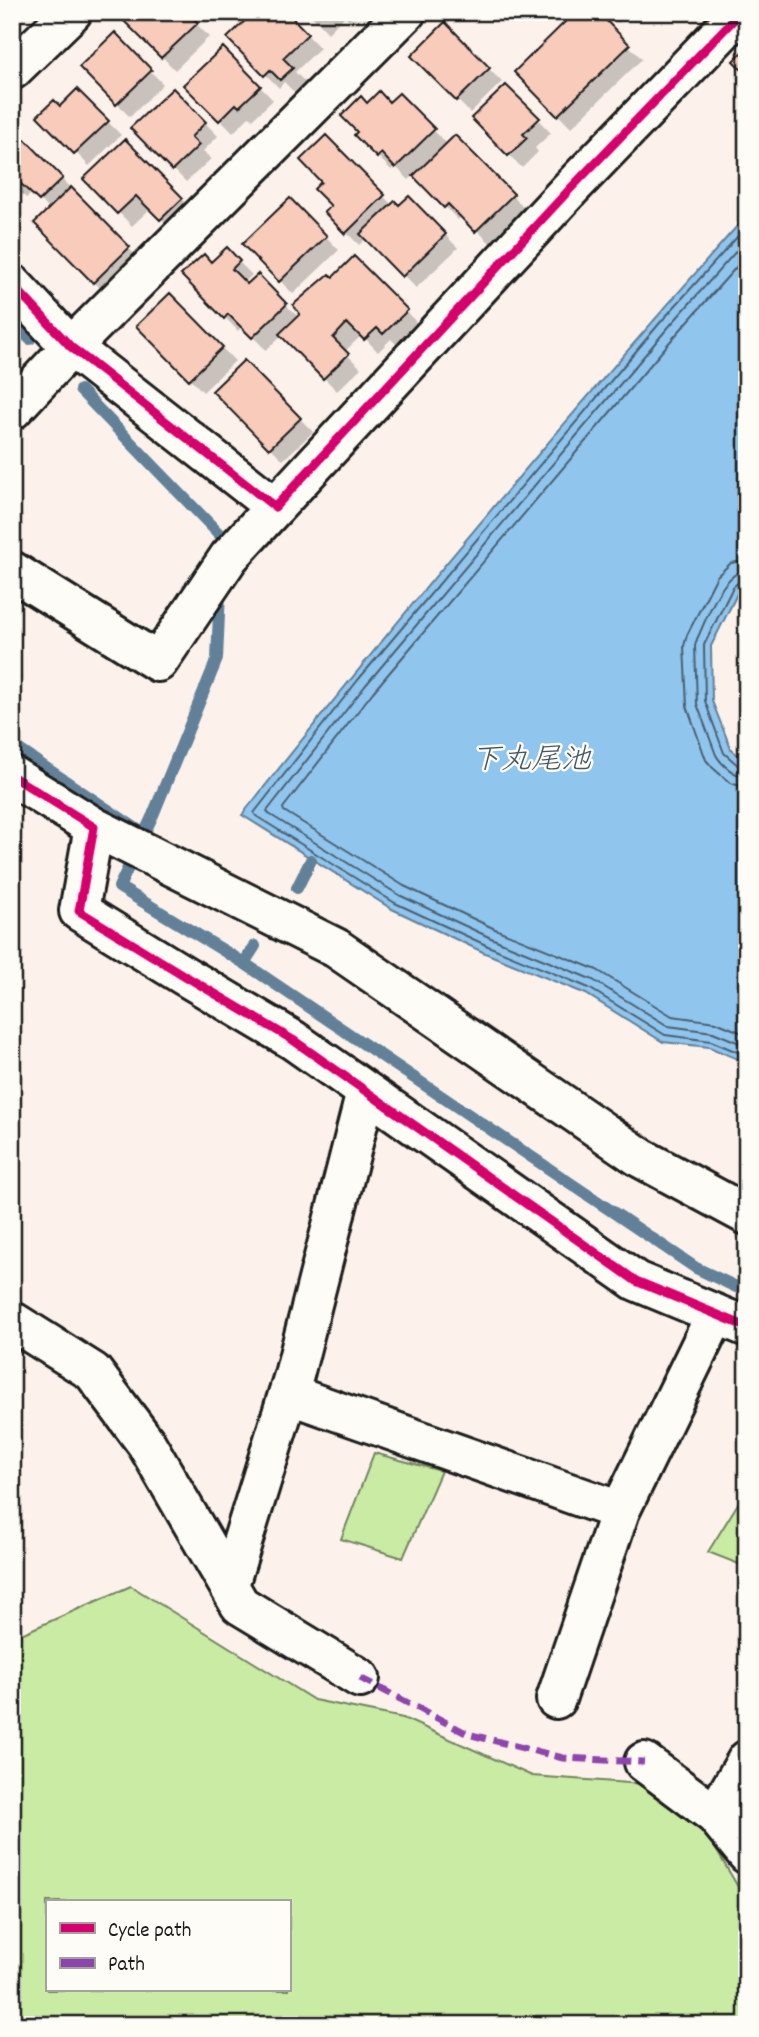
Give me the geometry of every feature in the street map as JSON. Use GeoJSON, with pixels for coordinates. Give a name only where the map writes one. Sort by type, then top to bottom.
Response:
{"type":"FeatureCollection","features":[{"type":"Feature","properties":{"kind":"street"},"geometry":{"type":"LineString","coordinates":[[12,70],[72,12]]}},
{"type":"Feature","properties":{"kind":"street"},"geometry":{"type":"LineString","coordinates":[[12,410],[71,347],[406,12]]}},
{"type":"Feature","properties":{"kind":"street"},"geometry":{"type":"LineString","coordinates":[[12,571],[158,662],[229,557],[570,189],[741,12]]}},
{"type":"Feature","properties":{"kind":"street"},"geometry":{"type":"LineString","coordinates":[[12,284],[71,347],[275,507]]}},
{"type":"Feature","properties":{"kind":"street"},"geometry":{"type":"LineString","coordinates":[[12,776],[123,842],[336,948],[641,1158],[747,1215]]}},
{"type":"Feature","properties":{"kind":"street"},"geometry":{"type":"LineString","coordinates":[[123,842],[79,911],[293,1040],[636,1281],[731,1320],[620,1511],[556,1699]]}},
{"type":"Feature","properties":{"kind":"street"},"geometry":{"type":"LineString","coordinates":[[229,1585],[288,1394],[366,1092]]}},
{"type":"Feature","properties":{"kind":"street"},"geometry":{"type":"LineString","coordinates":[[12,1321],[93,1372],[146,1443],[240,1605],[360,1678]]}},
{"type":"Feature","properties":{"kind":"street"},"geometry":{"type":"LineString","coordinates":[[288,1394],[620,1511]]}},
{"type":"Feature","properties":{"kind":"street"},"geometry":{"type":"LineString","coordinates":[[715,1815],[747,1760]]}},
{"type":"Feature","properties":{"kind":"street"},"geometry":{"type":"LineString","coordinates":[[644,1762],[715,1815],[747,1854]]}},
{"type":"Feature","properties":{"kind":"green space"},"geometry":{"type":"Polygon","coordinates":[[[374,1453],[441,1471],[403,1558],[341,1539],[374,1453]]]}},
{"type":"Feature","properties":{"kind":"green space"},"geometry":{"type":"Polygon","coordinates":[[[747,1489],[747,1561],[744,1566],[708,1552],[747,1489]]]}},
{"type":"Feature","properties":{"kind":"green space"},"geometry":{"type":"Polygon","coordinates":[[[131,1586],[314,1700],[403,1718],[532,1776],[643,1784],[708,1836],[747,1902],[747,2025],[12,2025],[12,1638],[131,1586]]]}},
{"type":"Feature","properties":{"kind":"water","name":"下丸尾池"},"geometry":{"type":"Polygon","coordinates":[[[747,215],[747,584],[739,590],[711,646],[712,701],[731,749],[747,764],[747,1063],[709,1047],[663,1042],[586,994],[485,953],[392,909],[242,815],[490,511],[747,215]]]}},
{"type":"Feature","properties":{"kind":"building"},"geometry":{"type":"Polygon","coordinates":[[[131,12],[187,12],[198,23],[161,58],[123,20],[131,12]]]}},
{"type":"Feature","properties":{"kind":"building"},"geometry":{"type":"Polygon","coordinates":[[[254,12],[287,12],[308,34],[283,58],[293,68],[280,80],[270,70],[264,76],[227,38],[254,12]]]}},
{"type":"Feature","properties":{"kind":"building"},"geometry":{"type":"Polygon","coordinates":[[[575,12],[598,12],[630,45],[557,116],[514,72],[575,12]]]}},
{"type":"Feature","properties":{"kind":"building"},"geometry":{"type":"Polygon","coordinates":[[[445,22],[490,68],[456,101],[411,56],[445,22]]]}},
{"type":"Feature","properties":{"kind":"building"},"geometry":{"type":"Polygon","coordinates":[[[115,32],[152,70],[116,105],[79,67],[115,32]]]}},
{"type":"Feature","properties":{"kind":"building"},"geometry":{"type":"Polygon","coordinates":[[[223,47],[261,86],[239,107],[236,104],[219,121],[183,85],[223,47]]]}},
{"type":"Feature","properties":{"kind":"building"},"geometry":{"type":"Polygon","coordinates":[[[747,47],[747,75],[733,61],[747,47]]]}},
{"type":"Feature","properties":{"kind":"building"},"geometry":{"type":"Polygon","coordinates":[[[506,85],[540,118],[523,134],[527,138],[508,156],[471,118],[506,85]]]}},
{"type":"Feature","properties":{"kind":"building"},"geometry":{"type":"Polygon","coordinates":[[[173,88],[206,122],[191,137],[199,145],[172,171],[130,128],[173,88]]]}},
{"type":"Feature","properties":{"kind":"building"},"geometry":{"type":"Polygon","coordinates":[[[77,89],[109,121],[74,154],[37,116],[54,100],[60,106],[77,89]]]}},
{"type":"Feature","properties":{"kind":"building"},"geometry":{"type":"Polygon","coordinates":[[[379,91],[389,102],[399,93],[435,129],[395,168],[381,153],[377,158],[354,135],[357,132],[341,116],[361,96],[367,103],[379,91]]]}},
{"type":"Feature","properties":{"kind":"building"},"geometry":{"type":"Polygon","coordinates":[[[12,126],[63,178],[39,201],[18,181],[12,186],[12,126]]]}},
{"type":"Feature","properties":{"kind":"building"},"geometry":{"type":"Polygon","coordinates":[[[326,135],[385,195],[345,234],[324,212],[331,206],[314,189],[321,182],[300,160],[326,135]]]}},
{"type":"Feature","properties":{"kind":"building"},"geometry":{"type":"Polygon","coordinates":[[[455,135],[514,194],[475,232],[448,204],[444,208],[413,176],[455,135]]]}},
{"type":"Feature","properties":{"kind":"building"},"geometry":{"type":"Polygon","coordinates":[[[125,139],[183,198],[160,220],[136,196],[117,214],[83,179],[125,139]]]}},
{"type":"Feature","properties":{"kind":"building"},"geometry":{"type":"Polygon","coordinates":[[[71,187],[130,247],[93,283],[34,223],[71,187]]]}},
{"type":"Feature","properties":{"kind":"building"},"geometry":{"type":"Polygon","coordinates":[[[409,196],[446,234],[402,277],[360,234],[395,201],[399,205],[409,196]]]}},
{"type":"Feature","properties":{"kind":"building"},"geometry":{"type":"Polygon","coordinates":[[[290,198],[327,236],[279,282],[242,244],[290,198]]]}},
{"type":"Feature","properties":{"kind":"building"},"geometry":{"type":"Polygon","coordinates":[[[227,247],[240,261],[232,269],[247,284],[258,274],[287,304],[252,338],[228,314],[224,319],[181,275],[204,254],[211,262],[227,247]]]}},
{"type":"Feature","properties":{"kind":"building"},"geometry":{"type":"Polygon","coordinates":[[[354,256],[408,310],[383,334],[377,328],[364,340],[347,323],[333,338],[349,354],[323,379],[279,334],[300,314],[293,305],[329,274],[333,277],[354,256]]]}},
{"type":"Feature","properties":{"kind":"building"},"geometry":{"type":"Polygon","coordinates":[[[170,293],[223,347],[189,380],[136,326],[170,293]]]}},
{"type":"Feature","properties":{"kind":"building"},"geometry":{"type":"Polygon","coordinates":[[[244,360],[301,418],[269,449],[212,391],[244,360]]]}},
{"type":"Feature","properties":{"kind":"waterway"},"geometry":{"type":"LineString","coordinates":[[12,321],[30,339]]}},
{"type":"Feature","properties":{"kind":"waterway"},"geometry":{"type":"LineString","coordinates":[[80,390],[223,538],[222,552]]}},
{"type":"Feature","properties":{"kind":"waterway"},"geometry":{"type":"LineString","coordinates":[[220,591],[217,659],[153,815],[119,887],[244,963],[696,1268],[747,1292]]}},
{"type":"Feature","properties":{"kind":"waterway"},"geometry":{"type":"LineString","coordinates":[[12,745],[138,830]]}},
{"type":"Feature","properties":{"kind":"waterway"},"geometry":{"type":"LineString","coordinates":[[297,888],[311,860]]}},
{"type":"Feature","properties":{"kind":"waterway"},"geometry":{"type":"LineString","coordinates":[[244,963],[255,946]]}},
{"type":"Feature","properties":{"kind":"marked path"},"geometry":{"type":"LineString","coordinates":[[360,1678],[468,1734],[563,1758],[644,1762]]}},
{"type":"Feature","properties":{"kind":"cycle path"},"geometry":{"type":"LineString","coordinates":[[12,284],[71,347],[275,507],[570,189],[741,12]]}},
{"type":"Feature","properties":{"kind":"cycle path"},"geometry":{"type":"LineString","coordinates":[[12,776],[94,827],[79,911],[293,1040],[636,1281],[747,1327]]}}]}
